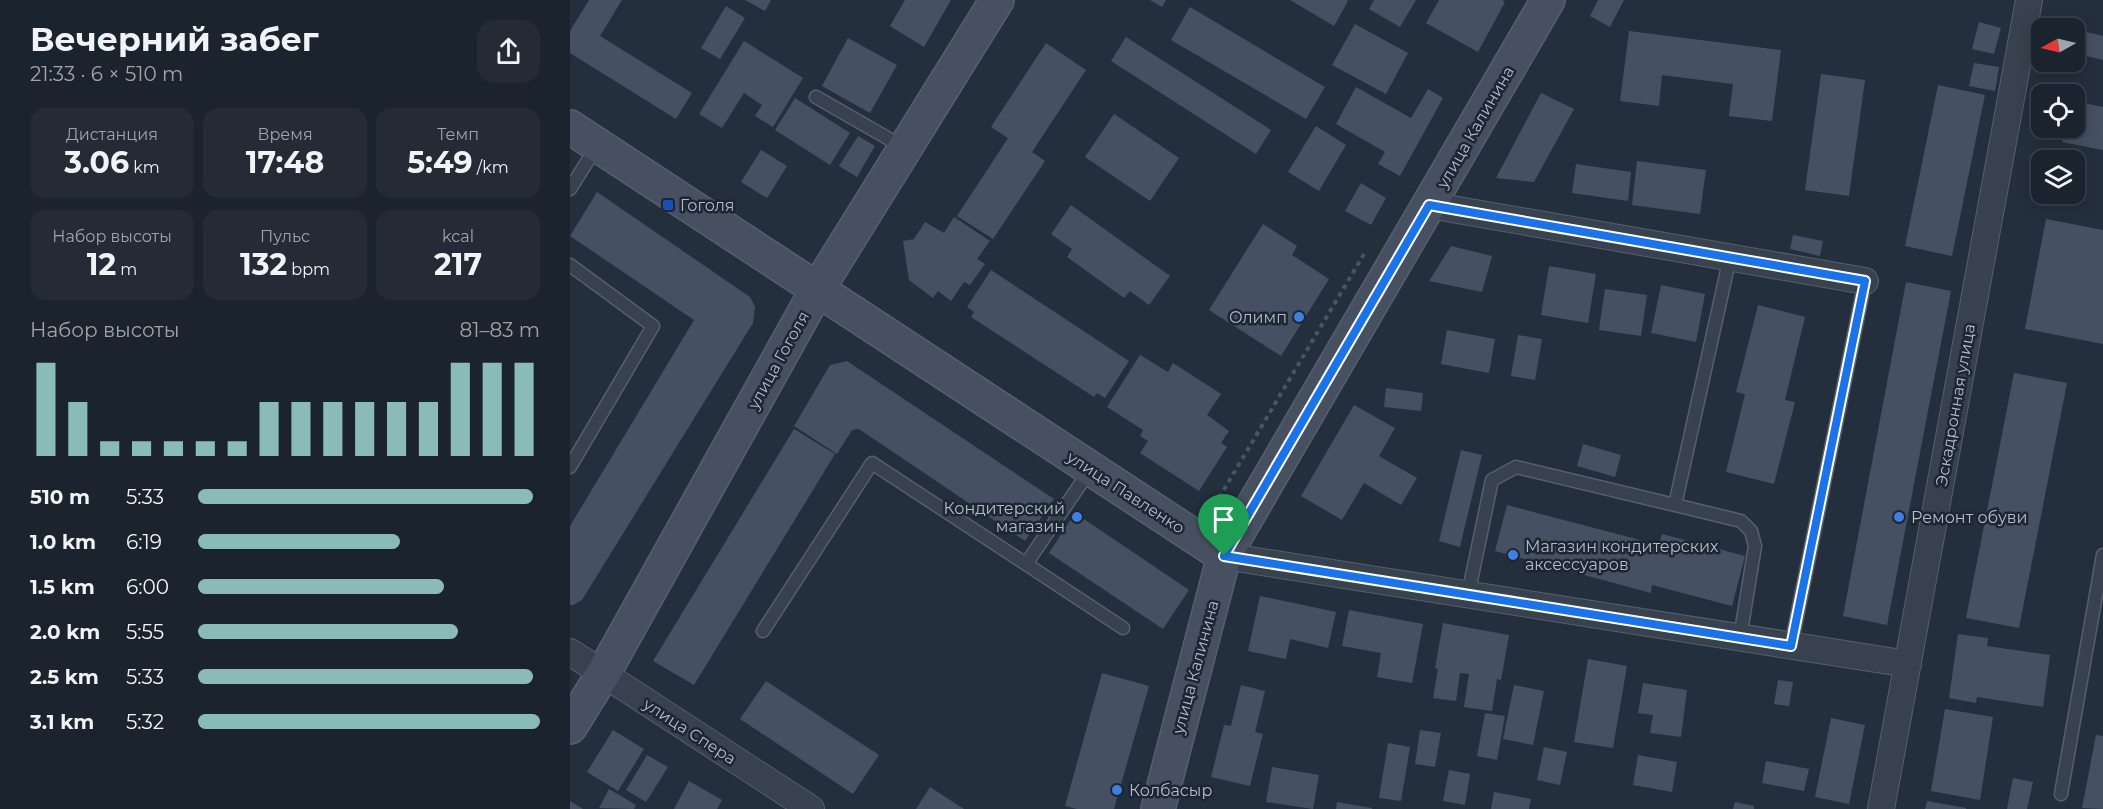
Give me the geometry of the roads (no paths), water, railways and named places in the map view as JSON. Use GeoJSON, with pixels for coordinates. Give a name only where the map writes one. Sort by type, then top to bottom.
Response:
{"type":"FeatureCollection","features":[{"type":"Feature","properties":{"kind":"main road","name":"улица Гоголя"},"geometry":{"type":"LineString","coordinates":[[570,727],[603,674],[817,290],[997,0]]}},
{"type":"Feature","properties":{"kind":"main road","name":"улица Калинина"},"geometry":{"type":"LineString","coordinates":[[1158,809],[1224,556],[1548,0]]}},
{"type":"Feature","properties":{"kind":"main road","name":"улица Павленко"},"geometry":{"type":"LineString","coordinates":[[570,127],[1224,556]]}},
{"type":"Feature","properties":{"kind":"street","name":"Эскадронная улица"},"geometry":{"type":"LineString","coordinates":[[1881,809],[2029,0]]}},
{"type":"Feature","properties":{"kind":"street"},"geometry":{"type":"LineString","coordinates":[[1429,205],[1865,281]]}},
{"type":"Feature","properties":{"kind":"street","name":"улица Павленко"},"geometry":{"type":"LineString","coordinates":[[1224,556],[1908,664]]}},
{"type":"Feature","properties":{"kind":"street","name":"улица Спера"},"geometry":{"type":"LineString","coordinates":[[570,652],[811,809]]}},
{"type":"Feature","properties":{"kind":"lane"},"geometry":{"type":"LineString","coordinates":[[816,97],[905,148]]}},
{"type":"Feature","properties":{"kind":"lane"},"geometry":{"type":"LineString","coordinates":[[570,189],[598,145]]}},
{"type":"Feature","properties":{"kind":"lane"},"geometry":{"type":"LineString","coordinates":[[1674,505],[1730,257]]}},
{"type":"Feature","properties":{"kind":"lane"},"geometry":{"type":"LineString","coordinates":[[570,265],[652,326],[570,467]]}},
{"type":"Feature","properties":{"kind":"lane"},"geometry":{"type":"LineString","coordinates":[[1791,646],[1865,281]]}},
{"type":"Feature","properties":{"kind":"lane"},"geometry":{"type":"LineString","coordinates":[[763,631],[872,462],[1123,628]]}},
{"type":"Feature","properties":{"kind":"lane"},"geometry":{"type":"LineString","coordinates":[[1468,595],[1492,480],[1516,467],[1741,521],[1751,531],[1755,546],[1740,638]]}},
{"type":"Feature","properties":{"kind":"lane"},"geometry":{"type":"LineString","coordinates":[[1026,564],[1091,469]]}},
{"type":"Feature","properties":{"kind":"lane"},"geometry":{"type":"LineString","coordinates":[[2061,794],[2103,555]]}},
{"type":"Feature","properties":{"kind":"place","name":"Гоголя"},"geometry":{"type":"Point","coordinates":[668,205]}},
{"type":"Feature","properties":{"kind":"place","name":"Олимп"},"geometry":{"type":"Point","coordinates":[1299,317]}},
{"type":"Feature","properties":{"kind":"place","name":"Кондитерский магазин"},"geometry":{"type":"Point","coordinates":[1077,517]}},
{"type":"Feature","properties":{"kind":"place","name":"Ремонт обуви"},"geometry":{"type":"Point","coordinates":[1899,517]}},
{"type":"Feature","properties":{"kind":"place","name":"Магазин кондитерских аксессуаров"},"geometry":{"type":"Point","coordinates":[1513,555]}},
{"type":"Feature","properties":{"kind":"place","name":"Колбасыр"},"geometry":{"type":"Point","coordinates":[1117,790]}}]}
